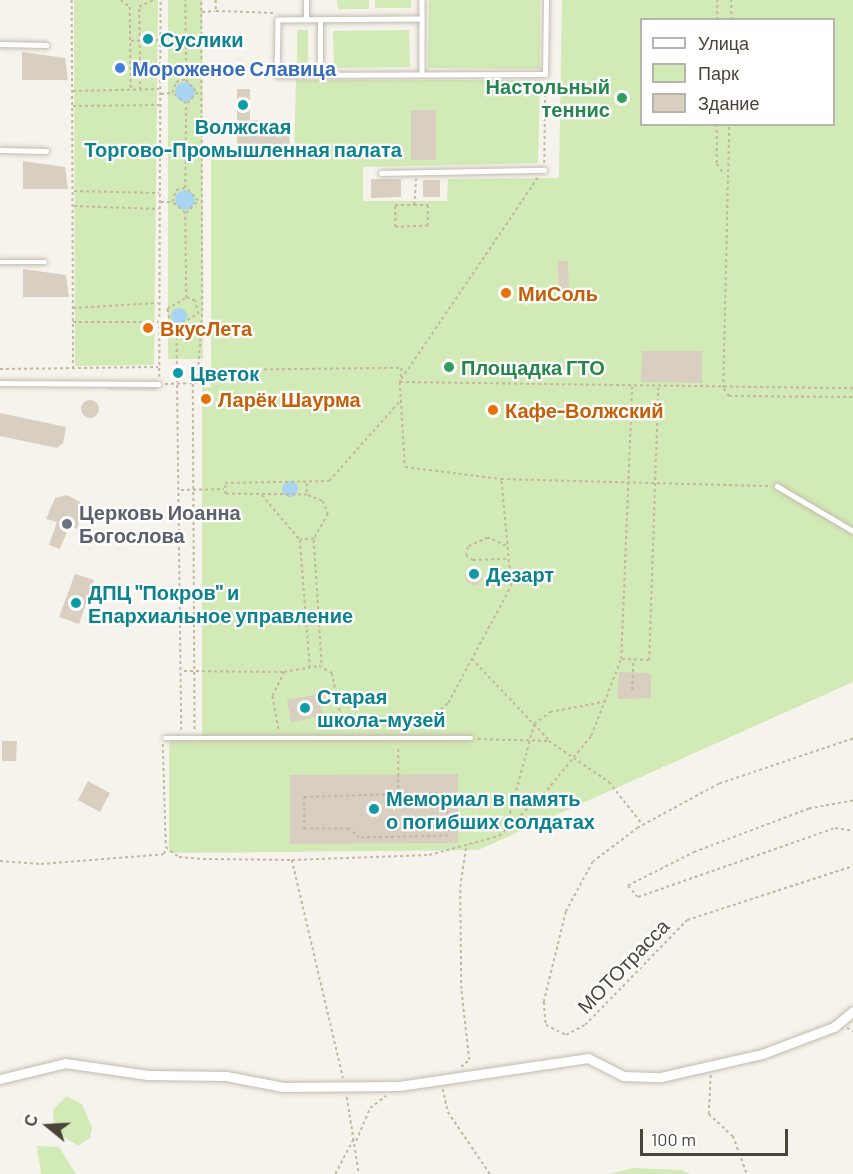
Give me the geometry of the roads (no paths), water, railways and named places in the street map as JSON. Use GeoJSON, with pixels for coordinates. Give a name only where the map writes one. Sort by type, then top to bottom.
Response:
{"type":"FeatureCollection","features":[{"type":"Feature","properties":{"kind":"street"},"geometry":{"type":"LineString","coordinates":[[0,1079],[65,1063],[148,1075],[226,1076],[283,1088],[399,1086],[442,1082],[471,1071],[588,1058],[623,1076],[660,1077],[706,1064],[762,1054],[834,1027],[853,1011]]}},
{"type":"Feature","properties":{"kind":"lane"},"geometry":{"type":"LineString","coordinates":[[306,0],[306,20]]}},
{"type":"Feature","properties":{"kind":"lane"},"geometry":{"type":"LineString","coordinates":[[422,0],[422,74]]}},
{"type":"Feature","properties":{"kind":"lane"},"geometry":{"type":"LineString","coordinates":[[422,19],[278,20],[277,75],[545,74],[546,0]]}},
{"type":"Feature","properties":{"kind":"lane"},"geometry":{"type":"LineString","coordinates":[[320,74],[321,20]]}},
{"type":"Feature","properties":{"kind":"lane"},"geometry":{"type":"LineString","coordinates":[[0,44],[46,45]]}},
{"type":"Feature","properties":{"kind":"lane"},"geometry":{"type":"LineString","coordinates":[[0,150],[46,151]]}},
{"type":"Feature","properties":{"kind":"lane"},"geometry":{"type":"LineString","coordinates":[[381,173],[544,170]]}},
{"type":"Feature","properties":{"kind":"lane"},"geometry":{"type":"LineString","coordinates":[[0,262],[45,262]]}},
{"type":"Feature","properties":{"kind":"lane"},"geometry":{"type":"LineString","coordinates":[[0,383],[158,384]]}},
{"type":"Feature","properties":{"kind":"lane"},"geometry":{"type":"LineString","coordinates":[[777,486],[853,531]]}},
{"type":"Feature","properties":{"kind":"lane"},"geometry":{"type":"LineString","coordinates":[[165,738],[411,736],[471,738]]}},
{"type":"Feature","properties":{"kind":"water"},"geometry":{"type":"Polygon","coordinates":[[[185,82],[192,85],[195,92],[192,99],[185,102],[178,99],[175,92],[178,85],[185,82]]]}},
{"type":"Feature","properties":{"kind":"water"},"geometry":{"type":"Polygon","coordinates":[[[185,190],[192,193],[195,200],[192,207],[185,210],[178,207],[175,200],[178,193],[185,190]]]}},
{"type":"Feature","properties":{"kind":"water"},"geometry":{"type":"Polygon","coordinates":[[[176,308],[182,308],[187,316],[185,322],[176,324],[171,319],[171,313],[176,308]]]}},
{"type":"Feature","properties":{"kind":"water"},"geometry":{"type":"Polygon","coordinates":[[[290,481],[296,483],[298,489],[296,495],[290,497],[284,495],[282,489],[284,483],[290,481]]]}},
{"type":"Feature","properties":{"kind":"place","name":"Суслики"},"geometry":{"type":"Point","coordinates":[148,39]}},
{"type":"Feature","properties":{"kind":"place","name":"Мороженое Славица"},"geometry":{"type":"Point","coordinates":[120,68]}},
{"type":"Feature","properties":{"kind":"place","name":"Настольный теннис"},"geometry":{"type":"Point","coordinates":[622,98]}},
{"type":"Feature","properties":{"kind":"place","name":"Волжская Торгово-Промышленная палата"},"geometry":{"type":"Point","coordinates":[243,105]}},
{"type":"Feature","properties":{"kind":"place","name":"МиСоль"},"geometry":{"type":"Point","coordinates":[506,293]}},
{"type":"Feature","properties":{"kind":"place","name":"ВкусЛета"},"geometry":{"type":"Point","coordinates":[148,328]}},
{"type":"Feature","properties":{"kind":"place","name":"Площадка ГТО"},"geometry":{"type":"Point","coordinates":[449,367]}},
{"type":"Feature","properties":{"kind":"place","name":"Цветок"},"geometry":{"type":"Point","coordinates":[178,373]}},
{"type":"Feature","properties":{"kind":"place","name":"Ларёк Шаурма"},"geometry":{"type":"Point","coordinates":[206,399]}},
{"type":"Feature","properties":{"kind":"place","name":"Кафе-Волжский"},"geometry":{"type":"Point","coordinates":[493,410]}},
{"type":"Feature","properties":{"kind":"place","name":"Церковь Иоанна Богослова"},"geometry":{"type":"Point","coordinates":[67,524]}},
{"type":"Feature","properties":{"kind":"place","name":"Дезарт"},"geometry":{"type":"Point","coordinates":[474,574]}},
{"type":"Feature","properties":{"kind":"place","name":"ДПЦ \"Покров\" и Епархиальное управление"},"geometry":{"type":"Point","coordinates":[76,603]}},
{"type":"Feature","properties":{"kind":"place","name":"Старая школа-музей"},"geometry":{"type":"Point","coordinates":[305,708]}},
{"type":"Feature","properties":{"kind":"place","name":"Мемориал в память о погибших солдатах"},"geometry":{"type":"Point","coordinates":[374,809]}}]}
